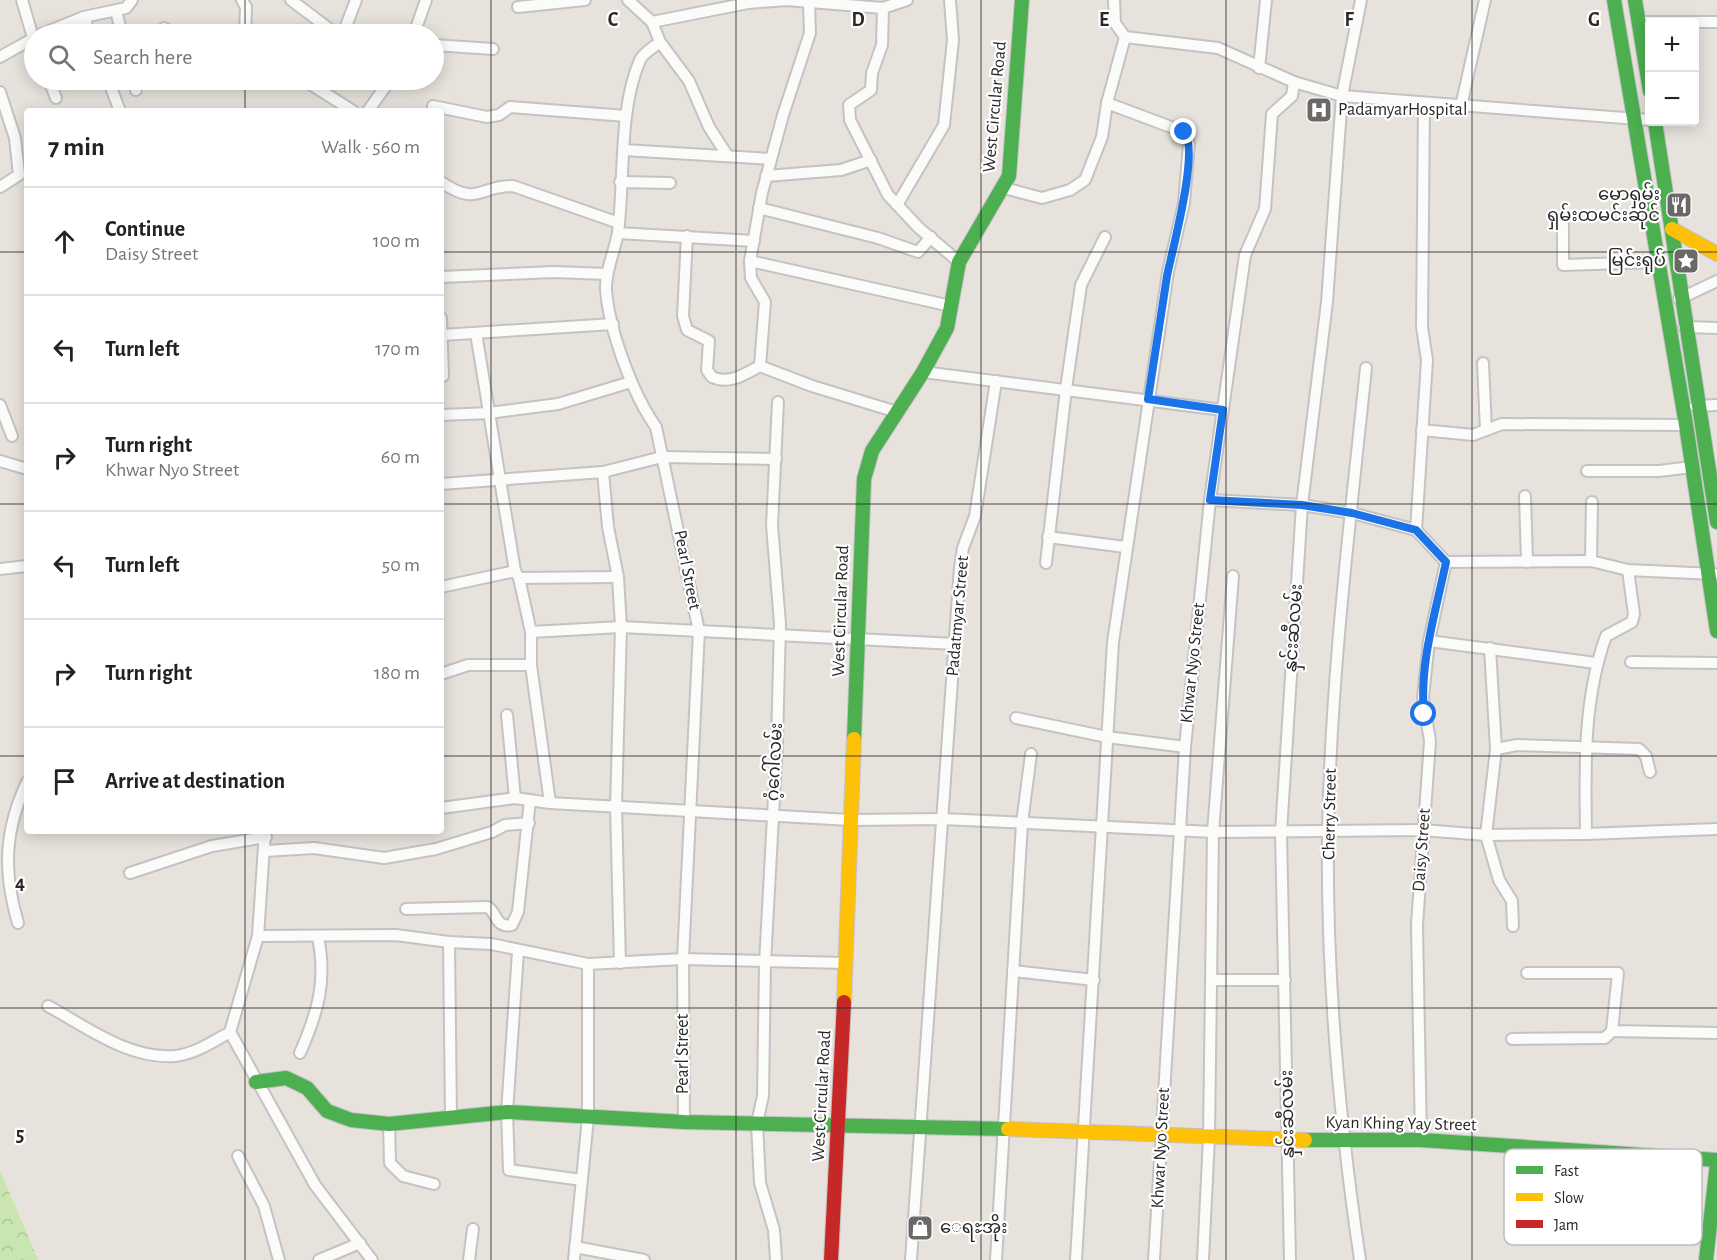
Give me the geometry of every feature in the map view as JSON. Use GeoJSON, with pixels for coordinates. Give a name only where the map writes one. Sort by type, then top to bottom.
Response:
{"type":"FeatureCollection","features":[{"type":"Feature","properties":{"kind":"main road","name":"West Circular Road"},"geometry":{"type":"LineString","coordinates":[[831,1260],[846,963],[864,479],[872,451],[923,372],[946,328],[959,262],[1009,176],[1022,0]]}},
{"type":"Feature","properties":{"kind":"main road"},"geometry":{"type":"LineString","coordinates":[[1614,0],[1643,119],[1657,262],[1713,574],[1717,631]]}},
{"type":"Feature","properties":{"kind":"main road"},"geometry":{"type":"LineString","coordinates":[[1635,0],[1647,72]]}},
{"type":"Feature","properties":{"kind":"main road"},"geometry":{"type":"LineString","coordinates":[[1622,37],[1639,28]]}},
{"type":"Feature","properties":{"kind":"main road"},"geometry":{"type":"LineString","coordinates":[[1655,126],[1717,522]]}},
{"type":"Feature","properties":{"kind":"main road"},"geometry":{"type":"LineString","coordinates":[[1672,229],[1717,254]]}},
{"type":"Feature","properties":{"kind":"main road","name":"Kyan Khing Yay Street"},"geometry":{"type":"LineString","coordinates":[[256,1082],[286,1078],[307,1088],[327,1111],[351,1120],[389,1124],[507,1112],[684,1122],[919,1126],[1289,1140],[1421,1140],[1557,1149]]}},
{"type":"Feature","properties":{"kind":"main road","name":"Kyan Khing Yay Street"},"geometry":{"type":"LineString","coordinates":[[1702,1161],[1717,1162]]}},
{"type":"Feature","properties":{"kind":"main road"},"geometry":{"type":"LineString","coordinates":[[1706,1260],[1714,1216],[1717,1162]]}},
{"type":"Feature","properties":{"kind":"street"},"geometry":{"type":"LineString","coordinates":[[22,0],[31,24]]}},
{"type":"Feature","properties":{"kind":"street"},"geometry":{"type":"LineString","coordinates":[[68,24],[84,17],[126,8],[132,0]]}},
{"type":"Feature","properties":{"kind":"street"},"geometry":{"type":"LineString","coordinates":[[242,0],[246,7],[245,24]]}},
{"type":"Feature","properties":{"kind":"street"},"geometry":{"type":"LineString","coordinates":[[291,0],[323,24]]}},
{"type":"Feature","properties":{"kind":"street"},"geometry":{"type":"LineString","coordinates":[[347,24],[356,0]]}},
{"type":"Feature","properties":{"kind":"street"},"geometry":{"type":"LineString","coordinates":[[418,24],[426,0]]}},
{"type":"Feature","properties":{"kind":"street"},"geometry":{"type":"LineString","coordinates":[[518,7],[585,0]]}},
{"type":"Feature","properties":{"kind":"street"},"geometry":{"type":"LineString","coordinates":[[628,0],[652,22],[660,42],[689,81],[709,127],[727,155]]}},
{"type":"Feature","properties":{"kind":"street"},"geometry":{"type":"LineString","coordinates":[[652,22],[748,1],[786,0],[883,8],[903,1]]}},
{"type":"Feature","properties":{"kind":"street"},"geometry":{"type":"LineString","coordinates":[[897,205],[944,125],[953,40],[950,0]]}},
{"type":"Feature","properties":{"kind":"street"},"geometry":{"type":"LineString","coordinates":[[1114,0],[1115,23],[1125,37],[1218,48],[1294,82],[1342,96],[1643,119]]}},
{"type":"Feature","properties":{"kind":"street"},"geometry":{"type":"LineString","coordinates":[[1259,68],[1266,0]]}},
{"type":"Feature","properties":{"kind":"street","name":"နှင်းဆီလမ်း"},"geometry":{"type":"LineString","coordinates":[[1290,1260],[1281,832],[1302,505],[1327,302],[1342,96],[1360,0]]}},
{"type":"Feature","properties":{"kind":"street"},"geometry":{"type":"LineString","coordinates":[[1461,106],[1485,0]]}},
{"type":"Feature","properties":{"kind":"street"},"geometry":{"type":"LineString","coordinates":[[760,366],[765,302],[752,278],[750,261],[766,176],[810,33],[809,3]]}},
{"type":"Feature","properties":{"kind":"street"},"geometry":{"type":"LineString","coordinates":[[883,8],[882,45],[872,73],[871,90],[849,105],[850,120],[888,195],[959,262]]}},
{"type":"Feature","properties":{"kind":"street"},"geometry":{"type":"LineString","coordinates":[[116,11],[119,24]]}},
{"type":"Feature","properties":{"kind":"street"},"geometry":{"type":"LineString","coordinates":[[84,17],[86,24]]}},
{"type":"Feature","properties":{"kind":"street"},"geometry":{"type":"LineString","coordinates":[[1639,28],[1717,22]]}},
{"type":"Feature","properties":{"kind":"street"},"geometry":{"type":"LineString","coordinates":[[1004,188],[1042,198],[1070,190],[1085,180],[1102,136],[1107,102],[1125,37]]}},
{"type":"Feature","properties":{"kind":"street","name":"Pearl Street"},"geometry":{"type":"LineString","coordinates":[[660,42],[640,58],[626,116],[618,227],[607,274],[606,290],[613,324],[631,382],[643,410],[656,427],[699,631],[688,811],[683,959],[684,1122]]}},
{"type":"Feature","properties":{"kind":"street"},"geometry":{"type":"LineString","coordinates":[[0,57],[24,44]]}},
{"type":"Feature","properties":{"kind":"street"},"geometry":{"type":"LineString","coordinates":[[444,46],[493,49]]}},
{"type":"Feature","properties":{"kind":"street","name":"Khwar Nyo Street"},"geometry":{"type":"LineString","coordinates":[[1154,1260],[1185,747],[1210,500],[1245,255],[1265,209],[1272,114],[1292,96],[1294,82]]}},
{"type":"Feature","properties":{"kind":"street"},"geometry":{"type":"LineString","coordinates":[[53,90],[56,98]]}},
{"type":"Feature","properties":{"kind":"street"},"geometry":{"type":"LineString","coordinates":[[112,90],[119,108]]}},
{"type":"Feature","properties":{"kind":"street"},"geometry":{"type":"LineString","coordinates":[[320,90],[348,108]]}},
{"type":"Feature","properties":{"kind":"street"},"geometry":{"type":"LineString","coordinates":[[370,108],[383,90]]}},
{"type":"Feature","properties":{"kind":"street"},"geometry":{"type":"LineString","coordinates":[[0,92],[15,138],[23,176],[0,187]]}},
{"type":"Feature","properties":{"kind":"street"},"geometry":{"type":"LineString","coordinates":[[1076,1260],[1113,642],[1125,548],[1168,272],[1184,203],[1189,144],[1184,132],[1107,102]]}},
{"type":"Feature","properties":{"kind":"street"},"geometry":{"type":"LineString","coordinates":[[1416,530],[1427,360],[1422,327],[1424,103]]}},
{"type":"Feature","properties":{"kind":"street"},"geometry":{"type":"LineString","coordinates":[[433,106],[443,108]]}},
{"type":"Feature","properties":{"kind":"street"},"geometry":{"type":"LineString","coordinates":[[444,108],[488,117],[500,115],[510,107],[626,116]]}},
{"type":"Feature","properties":{"kind":"street"},"geometry":{"type":"LineString","coordinates":[[624,150],[771,159]]}},
{"type":"Feature","properties":{"kind":"street"},"geometry":{"type":"LineString","coordinates":[[766,176],[841,170],[871,160]]}},
{"type":"Feature","properties":{"kind":"street"},"geometry":{"type":"LineString","coordinates":[[620,182],[670,183]]}},
{"type":"Feature","properties":{"kind":"street"},"geometry":{"type":"LineString","coordinates":[[444,184],[450,189],[478,196],[497,186],[513,186],[618,227],[687,236],[754,241]]}},
{"type":"Feature","properties":{"kind":"street"},"geometry":{"type":"LineString","coordinates":[[759,208],[878,238],[918,252],[931,237]]}},
{"type":"Feature","properties":{"kind":"street"},"geometry":{"type":"LineString","coordinates":[[1563,225],[1562,263],[1566,266],[1657,262]]}},
{"type":"Feature","properties":{"kind":"street"},"geometry":{"type":"LineString","coordinates":[[687,236],[683,316],[687,330],[709,341],[708,370],[712,377],[727,380],[760,366],[812,386],[897,412]]}},
{"type":"Feature","properties":{"kind":"street"},"geometry":{"type":"LineString","coordinates":[[1046,562],[1066,389],[1081,285],[1105,237]]}},
{"type":"Feature","properties":{"kind":"street"},"geometry":{"type":"LineString","coordinates":[[750,261],[951,306]]}},
{"type":"Feature","properties":{"kind":"street"},"geometry":{"type":"LineString","coordinates":[[444,277],[554,272],[607,274]]}},
{"type":"Feature","properties":{"kind":"street"},"geometry":{"type":"LineString","coordinates":[[1664,304],[1683,298],[1717,281]]}},
{"type":"Feature","properties":{"kind":"street"},"geometry":{"type":"LineString","coordinates":[[444,335],[613,324]]}},
{"type":"Feature","properties":{"kind":"street"},"geometry":{"type":"LineString","coordinates":[[1669,329],[1717,328]]}},
{"type":"Feature","properties":{"kind":"street"},"geometry":{"type":"LineString","coordinates":[[476,333],[499,481],[517,575],[531,632],[531,665],[550,803]]}},
{"type":"Feature","properties":{"kind":"street"},"geometry":{"type":"LineString","coordinates":[[1483,363],[1486,430]]}},
{"type":"Feature","properties":{"kind":"street","name":"Cherry Street"},"geometry":{"type":"LineString","coordinates":[[1360,1260],[1343,1141],[1332,969],[1328,831],[1335,672],[1366,369]]}},
{"type":"Feature","properties":{"kind":"street"},"geometry":{"type":"LineString","coordinates":[[923,372],[1223,410]]}},
{"type":"Feature","properties":{"kind":"street","name":"Padatmyar Street"},"geometry":{"type":"LineString","coordinates":[[911,1260],[961,557],[975,516],[996,381]]}},
{"type":"Feature","properties":{"kind":"street"},"geometry":{"type":"LineString","coordinates":[[444,415],[489,413],[558,404],[631,382]]}},
{"type":"Feature","properties":{"kind":"street","name":"ဂံ့ဂေါ်လမ်း"},"geometry":{"type":"LineString","coordinates":[[776,1260],[774,1230],[760,1183],[757,1123],[763,1096],[765,963],[780,634],[772,525],[778,402]]}},
{"type":"Feature","properties":{"kind":"street"},"geometry":{"type":"LineString","coordinates":[[0,405],[12,436]]}},
{"type":"Feature","properties":{"kind":"street"},"geometry":{"type":"LineString","coordinates":[[1683,407],[1717,405]]}},
{"type":"Feature","properties":{"kind":"street"},"geometry":{"type":"LineString","coordinates":[[1422,430],[1473,435],[1502,424],[1686,425]]}},
{"type":"Feature","properties":{"kind":"street"},"geometry":{"type":"LineString","coordinates":[[444,484],[603,472],[662,457],[776,459]]}},
{"type":"Feature","properties":{"kind":"street"},"geometry":{"type":"LineString","coordinates":[[0,461],[24,468]]}},
{"type":"Feature","properties":{"kind":"street"},"geometry":{"type":"LineString","coordinates":[[1587,471],[1659,471],[1692,467]]}},
{"type":"Feature","properties":{"kind":"street"},"geometry":{"type":"LineString","coordinates":[[603,472],[608,527],[618,577],[621,627],[616,807],[620,963]]}},
{"type":"Feature","properties":{"kind":"street"},"geometry":{"type":"LineString","coordinates":[[1525,496],[1527,562]]}},
{"type":"Feature","properties":{"kind":"street"},"geometry":{"type":"LineString","coordinates":[[1210,500],[1302,505],[1352,513],[1416,530],[1446,562],[1591,561],[1628,570],[1713,574]]}},
{"type":"Feature","properties":{"kind":"street"},"geometry":{"type":"LineString","coordinates":[[1591,561],[1592,502]]}},
{"type":"Feature","properties":{"kind":"street"},"geometry":{"type":"LineString","coordinates":[[1048,537],[1125,548]]}},
{"type":"Feature","properties":{"kind":"street","name":"Daisy Street"},"geometry":{"type":"LineString","coordinates":[[1421,1140],[1418,925],[1422,830],[1430,741],[1423,697],[1429,642],[1446,562]]}},
{"type":"Feature","properties":{"kind":"street"},"geometry":{"type":"LineString","coordinates":[[0,569],[24,566]]}},
{"type":"Feature","properties":{"kind":"street"},"geometry":{"type":"LineString","coordinates":[[1586,834],[1584,749],[1596,663],[1606,636],[1632,622],[1634,614],[1628,570]]}},
{"type":"Feature","properties":{"kind":"street"},"geometry":{"type":"LineString","coordinates":[[444,587],[517,575],[618,577]]}},
{"type":"Feature","properties":{"kind":"street"},"geometry":{"type":"LineString","coordinates":[[1203,1260],[1209,1137],[1213,832],[1233,576]]}},
{"type":"Feature","properties":{"kind":"street"},"geometry":{"type":"LineString","coordinates":[[531,632],[621,627],[955,644]]}},
{"type":"Feature","properties":{"kind":"street"},"geometry":{"type":"LineString","coordinates":[[1429,642],[1596,663]]}},
{"type":"Feature","properties":{"kind":"street"},"geometry":{"type":"LineString","coordinates":[[1490,648],[1496,749],[1486,835],[1499,880],[1512,901],[1514,926]]}},
{"type":"Feature","properties":{"kind":"street"},"geometry":{"type":"LineString","coordinates":[[1631,662],[1717,663]]}},
{"type":"Feature","properties":{"kind":"street"},"geometry":{"type":"LineString","coordinates":[[444,673],[468,665],[531,665]]}},
{"type":"Feature","properties":{"kind":"street"},"geometry":{"type":"LineString","coordinates":[[507,715],[515,798]]}},
{"type":"Feature","properties":{"kind":"street"},"geometry":{"type":"LineString","coordinates":[[1016,718],[1107,737],[1185,747]]}},
{"type":"Feature","properties":{"kind":"street"},"geometry":{"type":"LineString","coordinates":[[1496,749],[1517,745],[1584,749],[1639,749],[1646,756],[1650,772]]}},
{"type":"Feature","properties":{"kind":"street"},"geometry":{"type":"LineString","coordinates":[[996,1260],[1022,823],[1031,754]]}},
{"type":"Feature","properties":{"kind":"street"},"geometry":{"type":"LineString","coordinates":[[18,923],[8,889],[7,851],[17,803],[24,788]]}},
{"type":"Feature","properties":{"kind":"street"},"geometry":{"type":"LineString","coordinates":[[444,808],[515,798],[550,803],[850,820],[943,819],[1213,832],[1422,830],[1486,835],[1717,829]]}},
{"type":"Feature","properties":{"kind":"street"},"geometry":{"type":"LineString","coordinates":[[406,909],[488,907],[499,923],[504,926],[512,925],[518,912],[530,800]]}},
{"type":"Feature","properties":{"kind":"street"},"geometry":{"type":"LineString","coordinates":[[265,851],[314,848],[384,858],[436,849],[492,832],[504,825],[529,823]]}},
{"type":"Feature","properties":{"kind":"street"},"geometry":{"type":"LineString","coordinates":[[130,873],[212,846],[266,834],[258,936],[230,1032],[315,1185],[372,1260]]}},
{"type":"Feature","properties":{"kind":"street"},"geometry":{"type":"LineString","coordinates":[[258,936],[396,935],[449,942],[491,944],[518,952],[588,964],[683,959],[765,963],[846,963]]}},
{"type":"Feature","properties":{"kind":"street"},"geometry":{"type":"LineString","coordinates":[[300,1053],[311,1027],[322,990],[324,964],[318,937]]}},
{"type":"Feature","properties":{"kind":"street"},"geometry":{"type":"LineString","coordinates":[[449,942],[451,1117]]}},
{"type":"Feature","properties":{"kind":"street"},"geometry":{"type":"LineString","coordinates":[[518,952],[507,1112],[509,1170],[521,1174],[582,1180]]}},
{"type":"Feature","properties":{"kind":"street"},"geometry":{"type":"LineString","coordinates":[[574,1260],[588,1118],[588,964]]}},
{"type":"Feature","properties":{"kind":"street"},"geometry":{"type":"LineString","coordinates":[[1013,971],[1094,980]]}},
{"type":"Feature","properties":{"kind":"street"},"geometry":{"type":"LineString","coordinates":[[1512,1039],[1605,1038],[1612,1031],[1618,973],[1527,974]]}},
{"type":"Feature","properties":{"kind":"street"},"geometry":{"type":"LineString","coordinates":[[1211,980],[1285,980]]}},
{"type":"Feature","properties":{"kind":"street"},"geometry":{"type":"LineString","coordinates":[[48,1006],[122,1047],[141,1054],[177,1056],[202,1048],[230,1032]]}},
{"type":"Feature","properties":{"kind":"street"},"geometry":{"type":"LineString","coordinates":[[1612,1031],[1717,1034]]}},
{"type":"Feature","properties":{"kind":"street"},"geometry":{"type":"LineString","coordinates":[[389,1124],[390,1163],[403,1176],[434,1184]]}},
{"type":"Feature","properties":{"kind":"street"},"geometry":{"type":"LineString","coordinates":[[238,1156],[264,1206],[279,1260]]}},
{"type":"Feature","properties":{"kind":"street"},"geometry":{"type":"LineString","coordinates":[[469,1260],[473,1229]]}},
{"type":"Feature","properties":{"kind":"street"},"geometry":{"type":"LineString","coordinates":[[322,1259],[360,1243]]}},
{"type":"Feature","properties":{"kind":"street"},"geometry":{"type":"LineString","coordinates":[[575,1247],[644,1260]]}},
{"type":"Feature","properties":{"kind":"green space"},"geometry":{"type":"Polygon","coordinates":[[[0,1170],[38,1260],[0,1260],[0,1170]]]}},
{"type":"Feature","properties":{"kind":"traffic: fast"},"geometry":{"type":"LineString","coordinates":[[854,739],[864,479],[872,451],[923,372],[947,328],[959,262],[1009,176],[1022,0]]}},
{"type":"Feature","properties":{"kind":"traffic: fast"},"geometry":{"type":"LineString","coordinates":[[1614,0],[1686,425],[1717,631]]}},
{"type":"Feature","properties":{"kind":"traffic: fast"},"geometry":{"type":"LineString","coordinates":[[1635,0],[1647,72]]}},
{"type":"Feature","properties":{"kind":"traffic: fast"},"geometry":{"type":"LineString","coordinates":[[1656,126],[1717,522]]}},
{"type":"Feature","properties":{"kind":"traffic: fast"},"geometry":{"type":"LineString","coordinates":[[256,1082],[286,1078],[307,1088],[327,1111],[351,1120],[389,1124],[507,1112],[684,1122],[1008,1129]]}},
{"type":"Feature","properties":{"kind":"traffic: fast"},"geometry":{"type":"LineString","coordinates":[[1305,1140],[1421,1140],[1554,1149]]}},
{"type":"Feature","properties":{"kind":"traffic: fast"},"geometry":{"type":"LineString","coordinates":[[1702,1159],[1717,1160]]}},
{"type":"Feature","properties":{"kind":"traffic: fast"},"geometry":{"type":"LineString","coordinates":[[1706,1260],[1717,1163]]}},
{"type":"Feature","properties":{"kind":"traffic: slow"},"geometry":{"type":"LineString","coordinates":[[1672,229],[1717,254]]}},
{"type":"Feature","properties":{"kind":"traffic: slow"},"geometry":{"type":"LineString","coordinates":[[844,1002],[854,739]]}},
{"type":"Feature","properties":{"kind":"traffic: slow"},"geometry":{"type":"LineString","coordinates":[[1008,1129],[1305,1140]]}},
{"type":"Feature","properties":{"kind":"traffic: jam"},"geometry":{"type":"LineString","coordinates":[[831,1260],[844,1002]]}},
{"type":"Feature","properties":{"kind":"place","name":"PadamyarHospital"},"geometry":{"type":"Point","coordinates":[1319,110]}},
{"type":"Feature","properties":{"kind":"place","name":"မောရှမ်း ရှမ်းထမင်းဆိုင်"},"geometry":{"type":"Point","coordinates":[1679,205]}},
{"type":"Feature","properties":{"kind":"place","name":"မြင်းရုပ်"},"geometry":{"type":"Point","coordinates":[1686,261]}},
{"type":"Feature","properties":{"kind":"place","name":"ေရႊအိုး"},"geometry":{"type":"Point","coordinates":[920,1228]}},
{"type":"Feature","properties":{"kind":"route"},"geometry":{"type":"LineString","coordinates":[[1184,132],[1188,136],[1189,144],[1184,203],[1168,272],[1148,399],[1223,410],[1210,500],[1302,505],[1352,513],[1416,530],[1446,562],[1429,642],[1423,697],[1424,714]]}}]}
